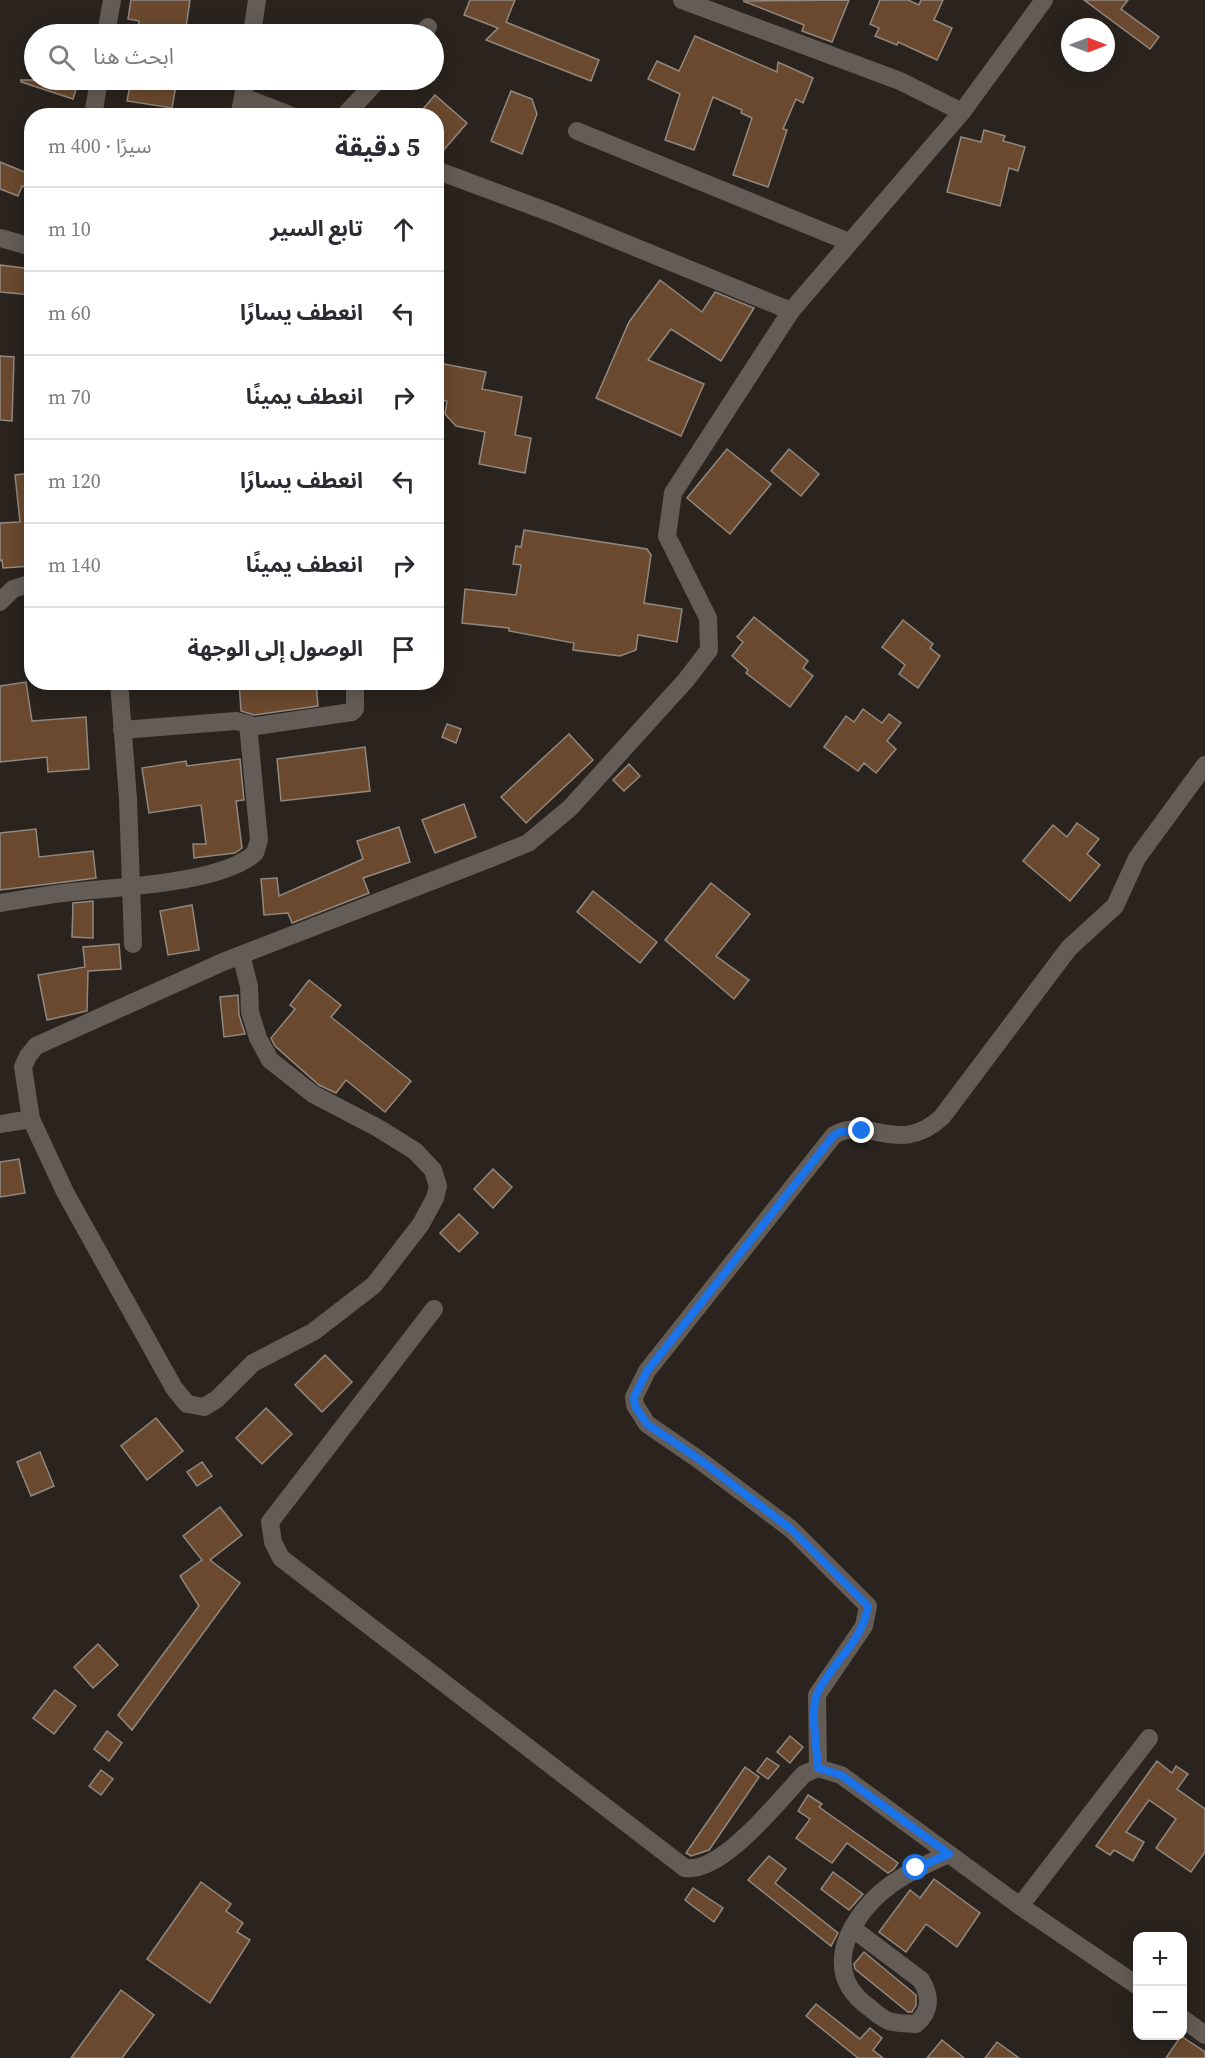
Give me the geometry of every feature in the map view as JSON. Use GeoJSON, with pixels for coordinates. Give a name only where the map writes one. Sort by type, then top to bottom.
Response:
{"type":"FeatureCollection","features":[{"type":"Feature","properties":{"kind":"street"},"geometry":{"type":"LineString","coordinates":[[108,24],[112,0]]}},
{"type":"Feature","properties":{"kind":"street"},"geometry":{"type":"LineString","coordinates":[[253,24],[257,0]]}},
{"type":"Feature","properties":{"kind":"street"},"geometry":{"type":"LineString","coordinates":[[682,0],[900,81],[962,112]]}},
{"type":"Feature","properties":{"kind":"street"},"geometry":{"type":"LineString","coordinates":[[240,955],[249,986],[250,1012],[258,1038],[270,1060],[313,1094],[378,1128],[414,1151],[433,1170],[438,1186],[435,1198],[421,1224],[374,1285],[351,1306],[313,1332],[253,1363],[217,1399],[204,1407],[187,1404],[174,1388],[65,1192],[31,1119],[23,1067],[28,1056],[36,1046],[240,955],[528,843],[570,808],[687,680],[709,650],[708,618],[667,536],[673,493],[791,311],[962,112],[1044,0]]}},
{"type":"Feature","properties":{"kind":"street"},"geometry":{"type":"LineString","coordinates":[[94,108],[97,90]]}},
{"type":"Feature","properties":{"kind":"street"},"geometry":{"type":"LineString","coordinates":[[241,108],[244,90]]}},
{"type":"Feature","properties":{"kind":"street"},"geometry":{"type":"LineString","coordinates":[[247,90],[278,108]]}},
{"type":"Feature","properties":{"kind":"street"},"geometry":{"type":"LineString","coordinates":[[352,108],[369,90]]}},
{"type":"Feature","properties":{"kind":"street"},"geometry":{"type":"LineString","coordinates":[[577,131],[849,242]]}},
{"type":"Feature","properties":{"kind":"street"},"geometry":{"type":"LineString","coordinates":[[444,173],[554,214],[791,311]]}},
{"type":"Feature","properties":{"kind":"street"},"geometry":{"type":"LineString","coordinates":[[0,238],[24,245]]}},
{"type":"Feature","properties":{"kind":"street"},"geometry":{"type":"LineString","coordinates":[[0,602],[13,589],[24,586]]}},
{"type":"Feature","properties":{"kind":"street"},"geometry":{"type":"LineString","coordinates":[[120,690],[128,799],[129,888],[133,944]]}},
{"type":"Feature","properties":{"kind":"street"},"geometry":{"type":"LineString","coordinates":[[250,727],[352,712],[355,709],[355,690]]}},
{"type":"Feature","properties":{"kind":"street"},"geometry":{"type":"LineString","coordinates":[[0,903],[80,891],[129,888],[218,872],[255,853],[259,840],[250,727],[245,721],[122,730]]}},
{"type":"Feature","properties":{"kind":"street"},"geometry":{"type":"LineString","coordinates":[[818,1768],[815,1726],[817,1695],[864,1626],[868,1606],[791,1529],[699,1459],[647,1424],[635,1406],[636,1390],[647,1371],[834,1135],[851,1130],[887,1136],[917,1135],[930,1128],[942,1117],[1069,948],[1115,906],[1137,858],[1205,765]]}},
{"type":"Feature","properties":{"kind":"street"},"geometry":{"type":"LineString","coordinates":[[0,1124],[31,1119]]}},
{"type":"Feature","properties":{"kind":"street"},"geometry":{"type":"LineString","coordinates":[[434,1309],[270,1522],[273,1542],[281,1558],[685,1868],[702,1868],[736,1845],[804,1774],[818,1768],[841,1775],[1020,1906],[1133,1983]]}},
{"type":"Feature","properties":{"kind":"street"},"geometry":{"type":"LineString","coordinates":[[1020,1906],[1149,1738]]}},
{"type":"Feature","properties":{"kind":"street"},"geometry":{"type":"LineString","coordinates":[[852,1928],[921,1980],[928,1991],[929,2006],[924,2017],[916,2024],[889,2021],[857,1999],[843,1979],[842,1951],[852,1928],[866,1908],[886,1889],[916,1868],[949,1854]]}},
{"type":"Feature","properties":{"kind":"street"},"geometry":{"type":"LineString","coordinates":[[1187,2022],[1205,2035]]}},
{"type":"Feature","properties":{"kind":"building"},"geometry":{"type":"Polygon","coordinates":[[[131,0],[190,0],[186,24],[139,24],[139,21],[128,19],[131,0]]]}},
{"type":"Feature","properties":{"kind":"building"},"geometry":{"type":"Polygon","coordinates":[[[470,0],[515,0],[506,22],[599,60],[591,81],[486,40],[498,28],[464,15],[470,0]]]}},
{"type":"Feature","properties":{"kind":"building"},"geometry":{"type":"Polygon","coordinates":[[[849,0],[832,42],[802,31],[804,25],[743,1],[849,0]]]}},
{"type":"Feature","properties":{"kind":"building"},"geometry":{"type":"Polygon","coordinates":[[[880,0],[908,0],[919,5],[921,0],[943,0],[934,20],[952,28],[937,60],[898,42],[897,45],[875,36],[879,28],[870,24],[880,0]]]}},
{"type":"Feature","properties":{"kind":"building"},"geometry":{"type":"Polygon","coordinates":[[[1084,0],[1128,0],[1121,9],[1159,37],[1150,49],[1115,23],[1115,18],[1108,18],[1084,0]]]}},
{"type":"Feature","properties":{"kind":"building"},"geometry":{"type":"Polygon","coordinates":[[[695,36],[777,72],[778,62],[813,78],[803,103],[796,99],[783,129],[787,130],[768,187],[733,175],[752,118],[741,113],[742,110],[713,97],[694,150],[665,140],[680,94],[648,79],[657,61],[679,71],[695,36]]]}},
{"type":"Feature","properties":{"kind":"building"},"geometry":{"type":"Polygon","coordinates":[[[45,90],[76,90],[73,99],[45,90]]]}},
{"type":"Feature","properties":{"kind":"building"},"geometry":{"type":"Polygon","coordinates":[[[129,90],[175,90],[172,108],[127,101],[129,90]]]}},
{"type":"Feature","properties":{"kind":"building"},"geometry":{"type":"Polygon","coordinates":[[[511,91],[532,99],[537,114],[522,154],[491,141],[511,91]]]}},
{"type":"Feature","properties":{"kind":"building"},"geometry":{"type":"Polygon","coordinates":[[[435,95],[467,123],[444,150],[444,108],[424,108],[435,95]]]}},
{"type":"Feature","properties":{"kind":"building"},"geometry":{"type":"Polygon","coordinates":[[[984,130],[1005,136],[1003,141],[1025,147],[1018,171],[1009,168],[1000,206],[947,192],[961,137],[981,142],[984,130]]]}},
{"type":"Feature","properties":{"kind":"building"},"geometry":{"type":"Polygon","coordinates":[[[0,162],[24,172],[24,187],[22,186],[18,196],[0,189],[0,162]]]}},
{"type":"Feature","properties":{"kind":"building"},"geometry":{"type":"Polygon","coordinates":[[[0,265],[24,268],[24,294],[0,292],[0,265]]]}},
{"type":"Feature","properties":{"kind":"building"},"geometry":{"type":"Polygon","coordinates":[[[660,280],[702,312],[715,292],[754,308],[721,361],[671,329],[648,360],[704,384],[681,436],[596,398],[629,322],[660,280]]]}},
{"type":"Feature","properties":{"kind":"building"},"geometry":{"type":"Polygon","coordinates":[[[0,356],[14,357],[12,421],[0,420],[0,356]]]}},
{"type":"Feature","properties":{"kind":"building"},"geometry":{"type":"Polygon","coordinates":[[[444,364],[486,372],[482,389],[522,397],[515,435],[531,438],[525,473],[479,464],[485,432],[456,426],[445,414],[447,401],[444,400],[444,364]]]}},
{"type":"Feature","properties":{"kind":"building"},"geometry":{"type":"Polygon","coordinates":[[[727,449],[771,484],[730,534],[687,498],[727,449]]]}},
{"type":"Feature","properties":{"kind":"building"},"geometry":{"type":"Polygon","coordinates":[[[789,449],[819,474],[801,496],[771,471],[789,449]]]}},
{"type":"Feature","properties":{"kind":"building"},"geometry":{"type":"Polygon","coordinates":[[[24,474],[24,567],[3,568],[2,560],[0,561],[0,523],[20,522],[15,475],[24,474]]]}},
{"type":"Feature","properties":{"kind":"building"},"geometry":{"type":"Polygon","coordinates":[[[524,530],[647,549],[651,555],[644,603],[682,609],[677,642],[638,635],[636,650],[620,656],[573,650],[574,643],[509,631],[509,628],[462,623],[465,589],[516,595],[521,565],[513,564],[516,546],[521,547],[524,530]]]}},
{"type":"Feature","properties":{"kind":"building"},"geometry":{"type":"Polygon","coordinates":[[[754,617],[808,661],[803,668],[813,676],[790,707],[746,673],[748,670],[732,656],[743,642],[737,637],[754,617]]]}},
{"type":"Feature","properties":{"kind":"building"},"geometry":{"type":"Polygon","coordinates":[[[903,620],[933,644],[930,648],[940,656],[918,688],[899,674],[905,665],[882,647],[903,620]]]}},
{"type":"Feature","properties":{"kind":"building"},"geometry":{"type":"Polygon","coordinates":[[[24,682],[32,721],[86,717],[89,769],[48,772],[47,757],[0,762],[0,686],[24,682]]]}},
{"type":"Feature","properties":{"kind":"building"},"geometry":{"type":"Polygon","coordinates":[[[240,690],[317,690],[318,706],[254,715],[241,711],[240,690]]]}},
{"type":"Feature","properties":{"kind":"building"},"geometry":{"type":"Polygon","coordinates":[[[863,709],[882,723],[889,714],[901,723],[887,741],[896,749],[876,773],[864,763],[858,771],[824,747],[846,716],[854,722],[863,709]]]}},
{"type":"Feature","properties":{"kind":"building"},"geometry":{"type":"Polygon","coordinates":[[[447,724],[461,729],[456,743],[442,737],[447,724]]]}},
{"type":"Feature","properties":{"kind":"building"},"geometry":{"type":"Polygon","coordinates":[[[569,734],[593,760],[526,823],[501,797],[569,734]]]}},
{"type":"Feature","properties":{"kind":"building"},"geometry":{"type":"Polygon","coordinates":[[[365,747],[370,791],[281,801],[277,759],[365,747]]]}},
{"type":"Feature","properties":{"kind":"building"},"geometry":{"type":"Polygon","coordinates":[[[240,759],[244,800],[236,801],[242,848],[235,853],[194,858],[193,844],[206,844],[201,805],[149,813],[142,768],[186,761],[187,766],[240,759]]]}},
{"type":"Feature","properties":{"kind":"building"},"geometry":{"type":"Polygon","coordinates":[[[629,764],[640,776],[624,791],[613,780],[629,764]]]}},
{"type":"Feature","properties":{"kind":"building"},"geometry":{"type":"Polygon","coordinates":[[[464,804],[476,837],[435,853],[422,820],[464,804]]]}},
{"type":"Feature","properties":{"kind":"building"},"geometry":{"type":"Polygon","coordinates":[[[1077,823],[1099,839],[1087,854],[1100,865],[1070,901],[1023,861],[1053,825],[1067,837],[1077,823]]]}},
{"type":"Feature","properties":{"kind":"building"},"geometry":{"type":"Polygon","coordinates":[[[399,827],[410,862],[363,878],[369,893],[292,923],[288,913],[264,915],[261,879],[277,878],[279,896],[363,859],[357,841],[399,827]]]}},
{"type":"Feature","properties":{"kind":"building"},"geometry":{"type":"Polygon","coordinates":[[[36,829],[39,857],[93,851],[96,878],[0,890],[0,833],[36,829]]]}},
{"type":"Feature","properties":{"kind":"building"},"geometry":{"type":"Polygon","coordinates":[[[711,883],[750,914],[716,956],[749,980],[734,999],[665,940],[711,883]]]}},
{"type":"Feature","properties":{"kind":"building"},"geometry":{"type":"Polygon","coordinates":[[[593,891],[657,942],[640,963],[577,912],[593,891]]]}},
{"type":"Feature","properties":{"kind":"building"},"geometry":{"type":"Polygon","coordinates":[[[93,901],[93,938],[72,937],[73,903],[93,901]]]}},
{"type":"Feature","properties":{"kind":"building"},"geometry":{"type":"Polygon","coordinates":[[[192,905],[199,950],[168,955],[160,911],[192,905]]]}},
{"type":"Feature","properties":{"kind":"building"},"geometry":{"type":"Polygon","coordinates":[[[119,944],[121,969],[88,971],[87,1011],[47,1020],[38,975],[85,967],[83,947],[119,944]]]}},
{"type":"Feature","properties":{"kind":"building"},"geometry":{"type":"Polygon","coordinates":[[[309,980],[341,1005],[331,1017],[411,1081],[385,1112],[346,1080],[336,1093],[319,1085],[275,1046],[271,1038],[295,1009],[290,1005],[309,980]]]}},
{"type":"Feature","properties":{"kind":"building"},"geometry":{"type":"Polygon","coordinates":[[[238,995],[239,1015],[245,1034],[224,1037],[220,997],[238,995]]]}},
{"type":"Feature","properties":{"kind":"building"},"geometry":{"type":"Polygon","coordinates":[[[19,1159],[25,1193],[0,1197],[0,1162],[19,1159]]]}},
{"type":"Feature","properties":{"kind":"building"},"geometry":{"type":"Polygon","coordinates":[[[493,1169],[512,1187],[493,1208],[474,1189],[493,1169]]]}},
{"type":"Feature","properties":{"kind":"building"},"geometry":{"type":"Polygon","coordinates":[[[459,1214],[478,1233],[459,1252],[440,1233],[459,1214]]]}},
{"type":"Feature","properties":{"kind":"building"},"geometry":{"type":"Polygon","coordinates":[[[325,1355],[352,1382],[322,1412],[295,1385],[325,1355]]]}},
{"type":"Feature","properties":{"kind":"building"},"geometry":{"type":"Polygon","coordinates":[[[266,1408],[292,1434],[262,1464],[236,1438],[266,1408]]]}},
{"type":"Feature","properties":{"kind":"building"},"geometry":{"type":"Polygon","coordinates":[[[156,1418],[183,1451],[147,1480],[121,1446],[156,1418]]]}},
{"type":"Feature","properties":{"kind":"building"},"geometry":{"type":"Polygon","coordinates":[[[40,1452],[54,1486],[31,1496],[17,1462],[40,1452]]]}},
{"type":"Feature","properties":{"kind":"building"},"geometry":{"type":"Polygon","coordinates":[[[202,1462],[212,1476],[197,1486],[187,1472],[202,1462]]]}},
{"type":"Feature","properties":{"kind":"building"},"geometry":{"type":"Polygon","coordinates":[[[220,1507],[242,1535],[210,1560],[240,1583],[132,1730],[118,1715],[199,1606],[180,1576],[202,1560],[183,1536],[220,1507]]]}},
{"type":"Feature","properties":{"kind":"building"},"geometry":{"type":"Polygon","coordinates":[[[98,1644],[118,1665],[93,1688],[74,1667],[98,1644]]]}},
{"type":"Feature","properties":{"kind":"building"},"geometry":{"type":"Polygon","coordinates":[[[55,1690],[76,1706],[54,1734],[33,1718],[55,1690]]]}},
{"type":"Feature","properties":{"kind":"building"},"geometry":{"type":"Polygon","coordinates":[[[107,1731],[122,1743],[109,1761],[94,1749],[107,1731]]]}},
{"type":"Feature","properties":{"kind":"building"},"geometry":{"type":"Polygon","coordinates":[[[790,1736],[803,1747],[790,1763],[777,1752],[790,1736]]]}},
{"type":"Feature","properties":{"kind":"building"},"geometry":{"type":"Polygon","coordinates":[[[767,1758],[779,1766],[768,1779],[757,1771],[767,1758]]]}},
{"type":"Feature","properties":{"kind":"building"},"geometry":{"type":"Polygon","coordinates":[[[1157,1761],[1172,1773],[1176,1766],[1188,1774],[1177,1789],[1205,1809],[1205,1852],[1191,1872],[1156,1848],[1176,1819],[1149,1800],[1126,1832],[1144,1842],[1133,1861],[1114,1850],[1110,1855],[1096,1846],[1157,1761]]]}},
{"type":"Feature","properties":{"kind":"building"},"geometry":{"type":"Polygon","coordinates":[[[745,1767],[759,1777],[709,1850],[691,1856],[686,1853],[745,1767]]]}},
{"type":"Feature","properties":{"kind":"building"},"geometry":{"type":"Polygon","coordinates":[[[101,1770],[113,1779],[101,1795],[89,1786],[101,1770]]]}},
{"type":"Feature","properties":{"kind":"building"},"geometry":{"type":"Polygon","coordinates":[[[808,1795],[822,1804],[819,1807],[898,1863],[894,1869],[888,1873],[847,1843],[832,1863],[796,1838],[810,1819],[798,1811],[808,1795]]]}},
{"type":"Feature","properties":{"kind":"building"},"geometry":{"type":"Polygon","coordinates":[[[769,1856],[786,1869],[775,1883],[838,1933],[831,1946],[748,1880],[769,1856]]]}},
{"type":"Feature","properties":{"kind":"building"},"geometry":{"type":"Polygon","coordinates":[[[833,1872],[863,1894],[849,1910],[821,1889],[833,1872]]]}},
{"type":"Feature","properties":{"kind":"building"},"geometry":{"type":"Polygon","coordinates":[[[934,1879],[980,1913],[957,1947],[926,1924],[906,1952],[879,1932],[910,1890],[920,1898],[934,1879]]]}},
{"type":"Feature","properties":{"kind":"building"},"geometry":{"type":"Polygon","coordinates":[[[201,1882],[231,1904],[226,1911],[243,1923],[237,1932],[250,1940],[210,2003],[147,1959],[201,1882]]]}},
{"type":"Feature","properties":{"kind":"building"},"geometry":{"type":"Polygon","coordinates":[[[693,1888],[723,1908],[714,1922],[685,1900],[693,1888]]]}},
{"type":"Feature","properties":{"kind":"building"},"geometry":{"type":"Polygon","coordinates":[[[864,1952],[916,1995],[916,2005],[912,2012],[908,2012],[855,1969],[854,1964],[864,1952]]]}},
{"type":"Feature","properties":{"kind":"building"},"geometry":{"type":"Polygon","coordinates":[[[121,1990],[154,2015],[122,2058],[71,2058],[121,1990]]]}},
{"type":"Feature","properties":{"kind":"building"},"geometry":{"type":"Polygon","coordinates":[[[816,2004],[860,2039],[870,2028],[882,2038],[873,2050],[883,2058],[858,2058],[806,2016],[816,2004]]]}},
{"type":"Feature","properties":{"kind":"building"},"geometry":{"type":"Polygon","coordinates":[[[942,2040],[964,2058],[927,2058],[942,2040]]]}},
{"type":"Feature","properties":{"kind":"building"},"geometry":{"type":"Polygon","coordinates":[[[1178,2040],[1187,2040],[1205,2052],[1205,2058],[1166,2058],[1178,2040]]]}},
{"type":"Feature","properties":{"kind":"building"},"geometry":{"type":"Polygon","coordinates":[[[997,2042],[1019,2058],[985,2058],[997,2042]]]}},
{"type":"Feature","properties":{"kind":"route"},"geometry":{"type":"LineString","coordinates":[[862,1131],[842,1131],[834,1135],[647,1371],[634,1397],[635,1406],[647,1424],[699,1459],[791,1529],[868,1606],[864,1626],[817,1695],[815,1726],[818,1768],[841,1775],[949,1854],[916,1868]]}}]}
